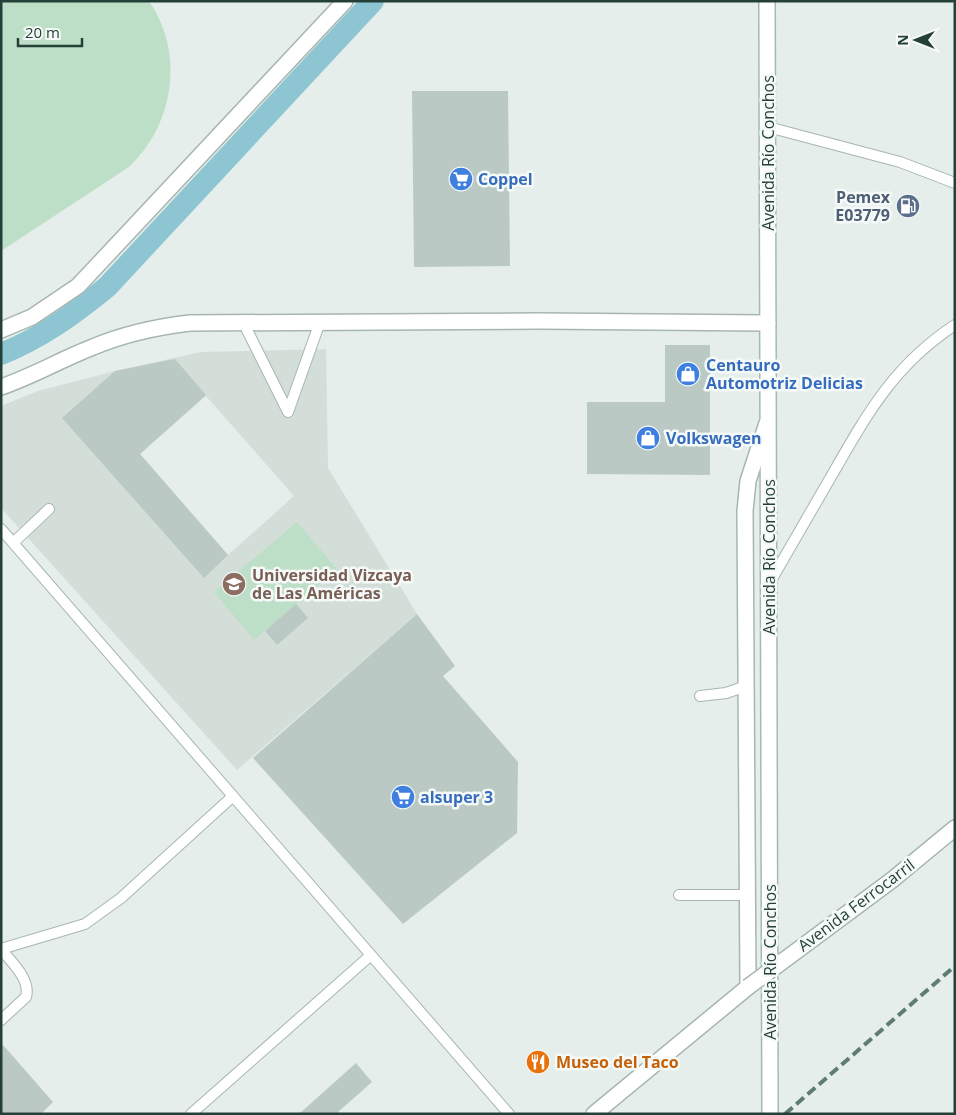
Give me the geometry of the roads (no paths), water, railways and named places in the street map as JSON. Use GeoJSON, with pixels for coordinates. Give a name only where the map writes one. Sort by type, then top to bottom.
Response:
{"type":"FeatureCollection","features":[{"type":"Feature","properties":{"kind":"street"},"geometry":{"type":"LineString","coordinates":[[1,330],[32,317],[78,286],[345,1]]}},
{"type":"Feature","properties":{"kind":"street","name":"Avenida Río Conchos"},"geometry":{"type":"LineString","coordinates":[[767,1],[770,1114]]}},
{"type":"Feature","properties":{"kind":"street"},"geometry":{"type":"LineString","coordinates":[[1,387],[22,380],[91,347],[121,336],[160,326],[243,322],[768,323]]}},
{"type":"Feature","properties":{"kind":"street"},"geometry":{"type":"LineString","coordinates":[[748,987],[745,511],[748,481],[768,420]]}},
{"type":"Feature","properties":{"kind":"street","name":"Avenida Ferrocarril"},"geometry":{"type":"LineString","coordinates":[[594,1114],[748,987],[892,880],[955,828]]}},
{"type":"Feature","properties":{"kind":"lane"},"geometry":{"type":"LineString","coordinates":[[768,127],[877,155],[934,173],[955,183]]}},
{"type":"Feature","properties":{"kind":"lane"},"geometry":{"type":"LineString","coordinates":[[243,322],[288,412],[320,322]]}},
{"type":"Feature","properties":{"kind":"lane"},"geometry":{"type":"LineString","coordinates":[[769,585],[868,414],[882,394],[913,357],[955,325]]}},
{"type":"Feature","properties":{"kind":"lane"},"geometry":{"type":"LineString","coordinates":[[13,543],[49,509]]}},
{"type":"Feature","properties":{"kind":"lane"},"geometry":{"type":"LineString","coordinates":[[1,529],[509,1114]]}},
{"type":"Feature","properties":{"kind":"lane"},"geometry":{"type":"LineString","coordinates":[[700,696],[721,694],[746,686]]}},
{"type":"Feature","properties":{"kind":"lane"},"geometry":{"type":"LineString","coordinates":[[1,1020],[26,997],[28,992],[24,979],[1,949],[84,924],[121,898],[232,797]]}},
{"type":"Feature","properties":{"kind":"lane"},"geometry":{"type":"LineString","coordinates":[[679,895],[747,895]]}},
{"type":"Feature","properties":{"kind":"lane"},"geometry":{"type":"LineString","coordinates":[[191,1114],[371,955]]}},
{"type":"Feature","properties":{"kind":"waterway"},"geometry":{"type":"LineString","coordinates":[[1,354],[30,341],[57,325],[107,287],[373,1]]}},
{"type":"Feature","properties":{"kind":"railway"},"geometry":{"type":"LineString","coordinates":[[785,1114],[955,966]]}},
{"type":"Feature","properties":{"kind":"place","name":"Coppel"},"geometry":{"type":"Point","coordinates":[461,179]}},
{"type":"Feature","properties":{"kind":"place","name":"Pemex E03779"},"geometry":{"type":"Point","coordinates":[908,206]}},
{"type":"Feature","properties":{"kind":"place","name":"Centauro Automotriz Delicias"},"geometry":{"type":"Point","coordinates":[688,374]}},
{"type":"Feature","properties":{"kind":"place","name":"Volkswagen"},"geometry":{"type":"Point","coordinates":[648,438]}},
{"type":"Feature","properties":{"kind":"place","name":"Universidad Vizcaya de Las Américas"},"geometry":{"type":"Point","coordinates":[234,584]}},
{"type":"Feature","properties":{"kind":"place","name":"alsuper 3"},"geometry":{"type":"Point","coordinates":[403,797]}},
{"type":"Feature","properties":{"kind":"place","name":"Museo del Taco"},"geometry":{"type":"Point","coordinates":[538,1062]}}]}
